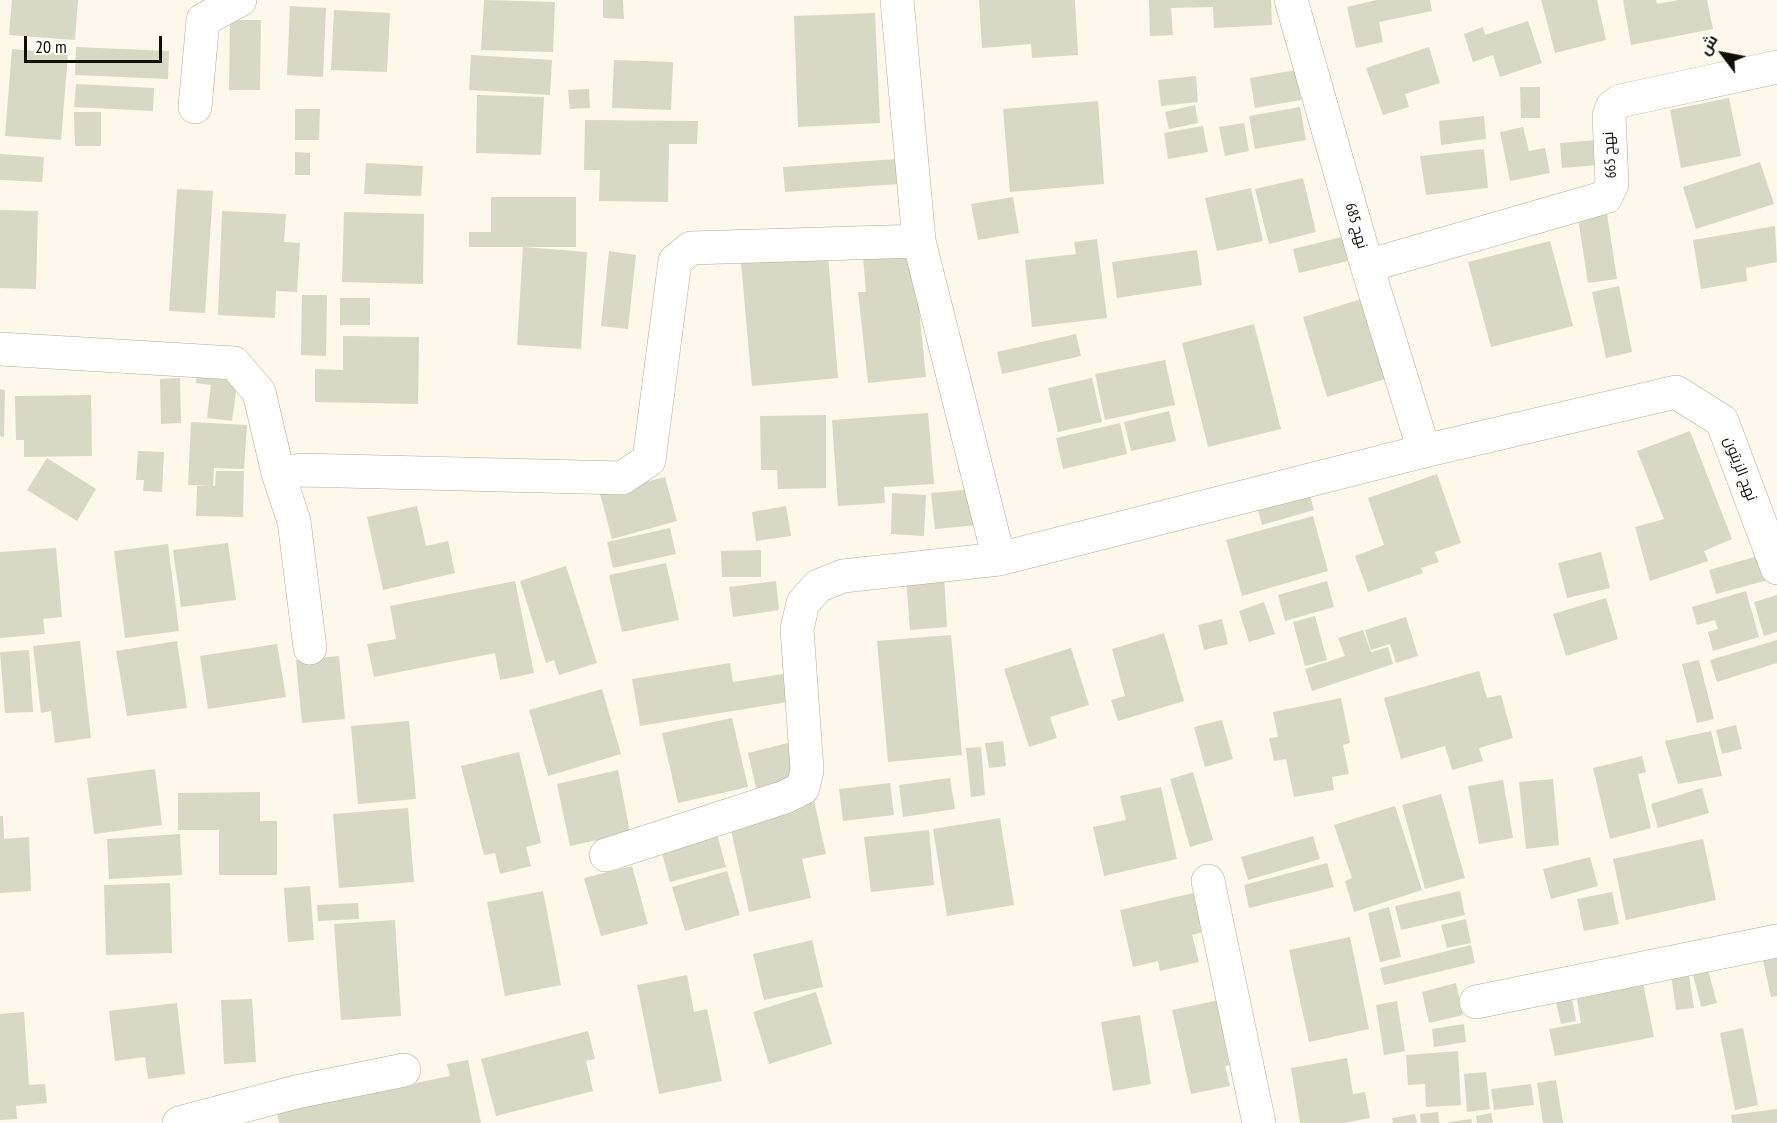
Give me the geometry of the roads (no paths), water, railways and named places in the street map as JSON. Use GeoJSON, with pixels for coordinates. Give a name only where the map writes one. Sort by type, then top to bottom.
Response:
{"type":"FeatureCollection","features":[{"type":"Feature","properties":{"kind":"street"},"geometry":{"type":"LineString","coordinates":[[195,107],[203,20],[240,0]]}},
{"type":"Feature","properties":{"kind":"street"},"geometry":{"type":"LineString","coordinates":[[897,0],[918,241],[999,559]]}},
{"type":"Feature","properties":{"kind":"street","name":"نهج 685"},"geometry":{"type":"LineString","coordinates":[[1291,0],[1367,266],[1424,451]]}},
{"type":"Feature","properties":{"kind":"street","name":"نهج 665"},"geometry":{"type":"LineString","coordinates":[[1367,266],[1606,197],[1612,184],[1608,116],[1612,107],[1620,101],[1777,67]]}},
{"type":"Feature","properties":{"kind":"street"},"geometry":{"type":"LineString","coordinates":[[278,473],[313,471],[622,478],[649,460],[675,261],[691,248],[918,241]]}},
{"type":"Feature","properties":{"kind":"street"},"geometry":{"type":"LineString","coordinates":[[0,349],[234,363],[259,392],[278,473],[294,521],[310,648]]}},
{"type":"Feature","properties":{"kind":"street","name":"نهج الزيتون"},"geometry":{"type":"LineString","coordinates":[[1424,451],[1676,392],[1722,422],[1777,568]]}},
{"type":"Feature","properties":{"kind":"street"},"geometry":{"type":"LineString","coordinates":[[606,855],[785,797],[803,788],[807,770],[797,629],[803,603],[818,586],[843,576],[999,559],[1424,451]]}},
{"type":"Feature","properties":{"kind":"street"},"geometry":{"type":"LineString","coordinates":[[1208,881],[1259,1123]]}},
{"type":"Feature","properties":{"kind":"street"},"geometry":{"type":"LineString","coordinates":[[1476,1002],[1777,941]]}},
{"type":"Feature","properties":{"kind":"street"},"geometry":{"type":"LineString","coordinates":[[179,1123],[296,1092],[404,1070]]}}]}
